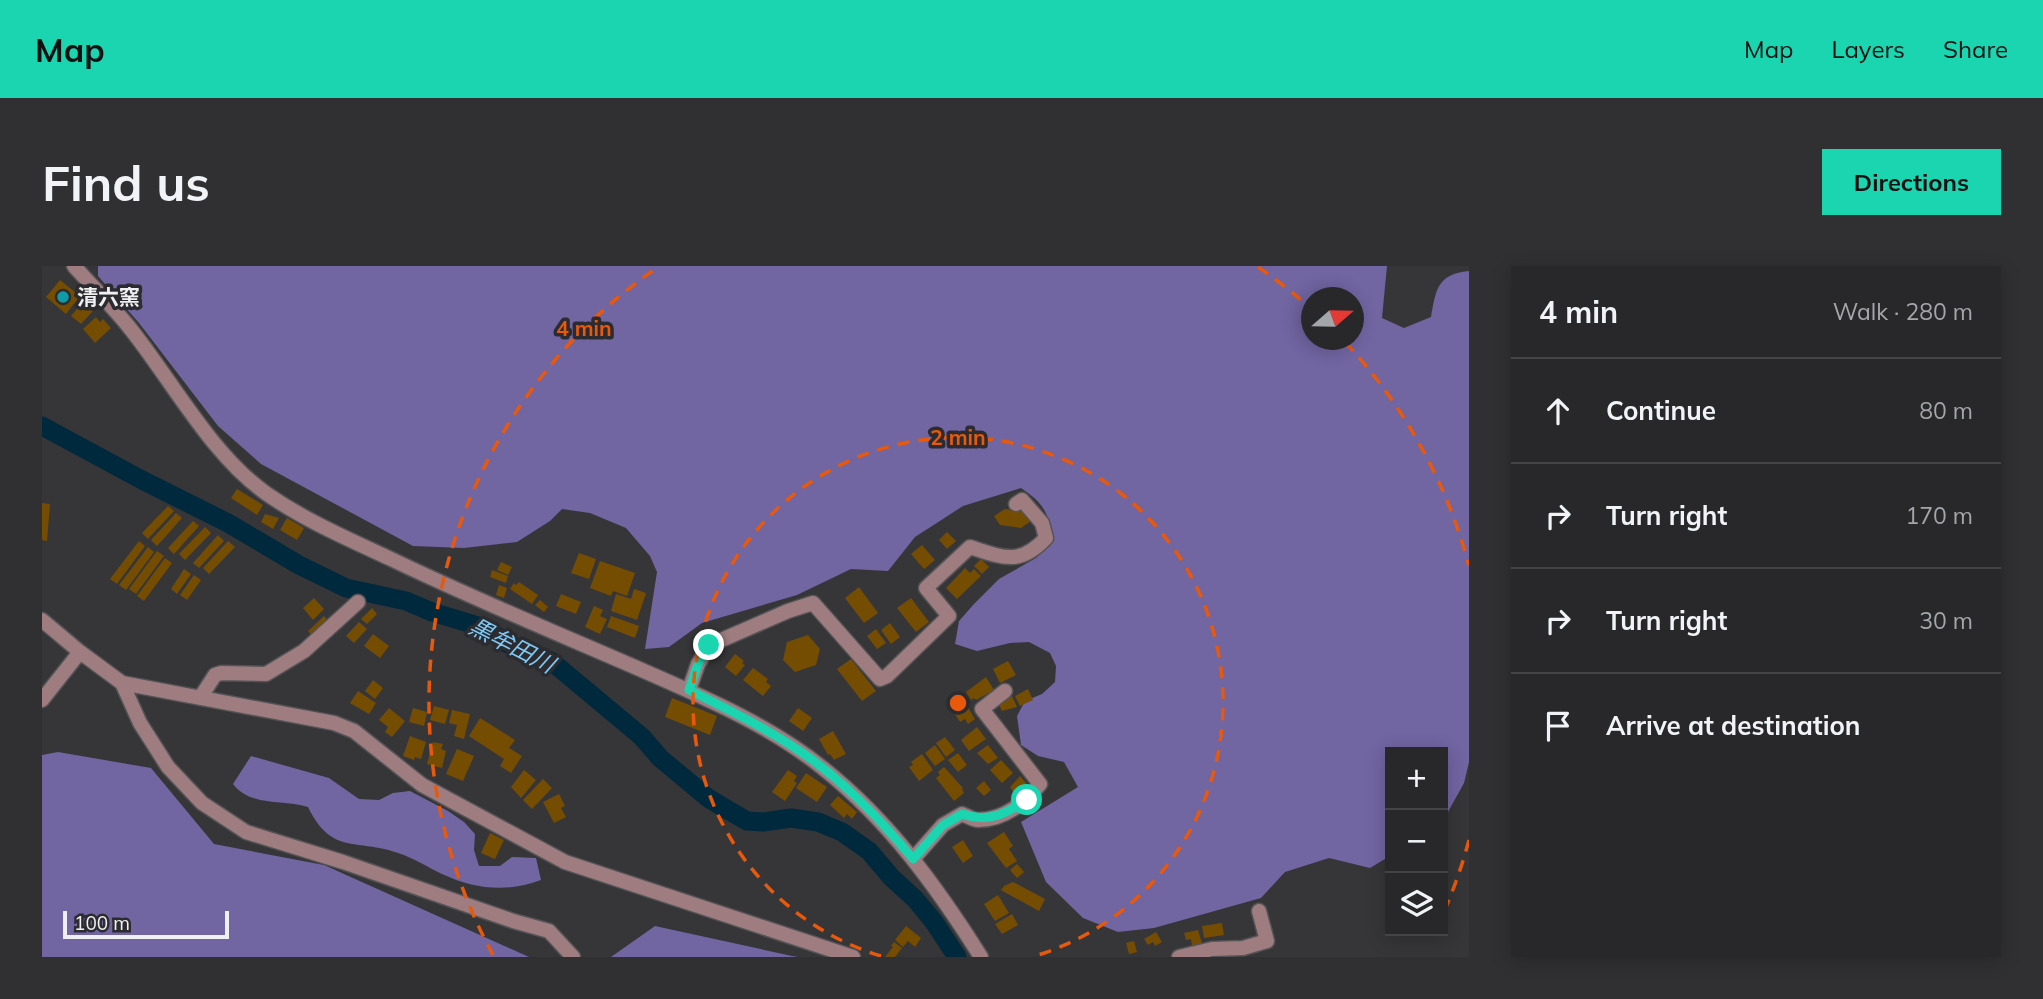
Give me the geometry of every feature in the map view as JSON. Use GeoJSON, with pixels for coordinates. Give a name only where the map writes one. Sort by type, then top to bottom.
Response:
{"type":"FeatureCollection","features":[{"type":"Feature","properties":{"kind":"street"},"geometry":{"type":"LineString","coordinates":[[74,266],[129,326],[190,412],[236,466],[263,491],[303,517],[433,579],[689,690],[757,724],[825,769],[884,824],[943,896],[981,957]]}},
{"type":"Feature","properties":{"kind":"street"},"geometry":{"type":"LineString","coordinates":[[689,690],[698,664],[709,645],[814,603],[880,679],[887,676],[949,616],[926,588],[970,547],[1000,557],[1020,558],[1046,538],[1042,523],[1022,500],[1016,504]]}},
{"type":"Feature","properties":{"kind":"street"},"geometry":{"type":"LineString","coordinates":[[200,698],[215,676],[221,673],[267,674],[304,651],[358,602]]}},
{"type":"Feature","properties":{"kind":"street"},"geometry":{"type":"LineString","coordinates":[[42,620],[122,683],[334,723],[354,731],[422,785],[565,862],[853,957]]}},
{"type":"Feature","properties":{"kind":"street"},"geometry":{"type":"LineString","coordinates":[[42,700],[80,652]]}},
{"type":"Feature","properties":{"kind":"street"},"geometry":{"type":"LineString","coordinates":[[122,683],[141,723],[168,767],[202,803],[246,832],[549,931],[573,957]]}},
{"type":"Feature","properties":{"kind":"street"},"geometry":{"type":"LineString","coordinates":[[913,859],[943,825],[962,814],[978,820],[1008,812],[1027,800],[1040,784],[982,709],[1005,691]]}},
{"type":"Feature","properties":{"kind":"street"},"geometry":{"type":"LineString","coordinates":[[1179,957],[1212,948],[1243,948],[1267,941],[1259,911]]}},
{"type":"Feature","properties":{"kind":"shaded area"},"geometry":{"type":"Polygon","coordinates":[[[98,266],[1387,266],[1382,318],[1404,328],[1431,317],[1437,291],[1444,280],[1469,271],[1469,762],[1464,783],[1448,812],[1448,747],[1385,747],[1385,859],[1370,868],[1329,858],[1285,872],[1261,898],[1154,928],[1118,932],[1083,918],[1046,882],[1021,822],[1078,787],[1064,762],[1038,756],[1021,745],[1017,716],[1025,701],[1042,694],[1055,682],[1056,666],[1050,653],[1029,642],[1010,643],[977,651],[955,644],[959,621],[974,604],[999,579],[1036,558],[1054,541],[1044,510],[1021,488],[963,506],[915,537],[888,571],[851,569],[797,595],[702,623],[669,647],[645,649],[657,572],[650,556],[626,528],[590,513],[562,509],[550,521],[517,542],[464,548],[413,546],[261,464],[218,426],[139,323],[98,276],[98,266]]]}},
{"type":"Feature","properties":{"kind":"shaded area"},"geometry":{"type":"Polygon","coordinates":[[[58,752],[151,768],[214,844],[324,865],[529,957],[42,957],[42,755],[58,752]]]}},
{"type":"Feature","properties":{"kind":"shaded area"},"geometry":{"type":"Polygon","coordinates":[[[251,756],[329,778],[359,799],[379,800],[393,793],[410,791],[464,822],[475,834],[474,850],[479,866],[500,866],[512,857],[536,858],[541,880],[516,887],[478,886],[454,879],[398,853],[336,839],[326,833],[308,807],[258,799],[240,791],[233,784],[251,756]]]}},
{"type":"Feature","properties":{"kind":"shaded area"},"geometry":{"type":"Polygon","coordinates":[[[655,926],[792,956],[798,957],[611,957],[655,926]]]}},
{"type":"Feature","properties":{"kind":"building","name":"清六窯"},"geometry":{"type":"Polygon","coordinates":[[[60,280],[80,296],[66,314],[46,297],[60,280]]]}},
{"type":"Feature","properties":{"kind":"building"},"geometry":{"type":"Polygon","coordinates":[[[83,302],[93,311],[81,324],[71,316],[83,302]]]}},
{"type":"Feature","properties":{"kind":"building"},"geometry":{"type":"Polygon","coordinates":[[[96,317],[100,322],[103,319],[111,328],[95,343],[83,329],[96,317]]]}},
{"type":"Feature","properties":{"kind":"building"},"geometry":{"type":"Polygon","coordinates":[[[237,489],[263,505],[257,515],[231,498],[237,489]]]}},
{"type":"Feature","properties":{"kind":"building"},"geometry":{"type":"Polygon","coordinates":[[[42,503],[50,504],[47,541],[42,540],[42,503]]]}},
{"type":"Feature","properties":{"kind":"building"},"geometry":{"type":"Polygon","coordinates":[[[168,506],[174,511],[148,539],[142,533],[168,506]]]}},
{"type":"Feature","properties":{"kind":"building"},"geometry":{"type":"Polygon","coordinates":[[[1005,509],[1023,511],[1031,521],[1021,528],[1000,525],[994,516],[1005,509]]]}},
{"type":"Feature","properties":{"kind":"building"},"geometry":{"type":"Polygon","coordinates":[[[176,513],[182,518],[157,546],[151,540],[176,513]]]}},
{"type":"Feature","properties":{"kind":"building"},"geometry":{"type":"Polygon","coordinates":[[[265,514],[279,518],[273,529],[261,522],[265,514]]]}},
{"type":"Feature","properties":{"kind":"building"},"geometry":{"type":"Polygon","coordinates":[[[287,518],[304,528],[297,540],[280,530],[287,518]]]}},
{"type":"Feature","properties":{"kind":"building"},"geometry":{"type":"Polygon","coordinates":[[[193,521],[199,526],[174,554],[168,548],[193,521]]]}},
{"type":"Feature","properties":{"kind":"building"},"geometry":{"type":"Polygon","coordinates":[[[205,527],[211,533],[185,560],[179,554],[205,527]]]}},
{"type":"Feature","properties":{"kind":"building"},"geometry":{"type":"Polygon","coordinates":[[[947,532],[956,541],[947,549],[939,540],[947,532]]]}},
{"type":"Feature","properties":{"kind":"building"},"geometry":{"type":"Polygon","coordinates":[[[218,535],[224,541],[199,568],[193,563],[218,535]]]}},
{"type":"Feature","properties":{"kind":"building"},"geometry":{"type":"Polygon","coordinates":[[[139,541],[145,546],[117,584],[110,579],[139,541]]]}},
{"type":"Feature","properties":{"kind":"building"},"geometry":{"type":"Polygon","coordinates":[[[228,541],[235,547],[209,574],[203,568],[228,541]]]}},
{"type":"Feature","properties":{"kind":"building"},"geometry":{"type":"Polygon","coordinates":[[[922,545],[935,560],[924,569],[911,554],[922,545]]]}},
{"type":"Feature","properties":{"kind":"building"},"geometry":{"type":"Polygon","coordinates":[[[148,547],[154,552],[126,590],[119,585],[148,547]]]}},
{"type":"Feature","properties":{"kind":"building"},"geometry":{"type":"Polygon","coordinates":[[[157,551],[164,556],[136,594],[129,589],[157,551]]]}},
{"type":"Feature","properties":{"kind":"building"},"geometry":{"type":"Polygon","coordinates":[[[579,553],[596,559],[589,579],[571,573],[579,553]]]}},
{"type":"Feature","properties":{"kind":"building"},"geometry":{"type":"Polygon","coordinates":[[[165,558],[172,563],[144,601],[137,596],[165,558]]]}},
{"type":"Feature","properties":{"kind":"building"},"geometry":{"type":"Polygon","coordinates":[[[981,559],[989,567],[982,574],[974,566],[981,559]]]}},
{"type":"Feature","properties":{"kind":"building"},"geometry":{"type":"Polygon","coordinates":[[[600,561],[635,573],[627,596],[613,591],[611,596],[590,588],[600,561]]]}},
{"type":"Feature","properties":{"kind":"building"},"geometry":{"type":"Polygon","coordinates":[[[501,562],[512,567],[508,575],[497,570],[501,562]]]}},
{"type":"Feature","properties":{"kind":"building"},"geometry":{"type":"Polygon","coordinates":[[[965,568],[970,573],[974,569],[981,576],[957,599],[946,588],[965,568]]]}},
{"type":"Feature","properties":{"kind":"building"},"geometry":{"type":"Polygon","coordinates":[[[184,569],[191,574],[177,594],[171,589],[184,569]]]}},
{"type":"Feature","properties":{"kind":"building"},"geometry":{"type":"Polygon","coordinates":[[[492,570],[508,576],[506,583],[490,577],[492,570]]]}},
{"type":"Feature","properties":{"kind":"building"},"geometry":{"type":"Polygon","coordinates":[[[194,575],[201,580],[187,600],[180,595],[194,575]]]}},
{"type":"Feature","properties":{"kind":"building"},"geometry":{"type":"Polygon","coordinates":[[[519,582],[538,595],[532,604],[510,589],[514,583],[516,585],[519,582]]]}},
{"type":"Feature","properties":{"kind":"building"},"geometry":{"type":"Polygon","coordinates":[[[499,585],[507,588],[504,598],[496,595],[499,585]]]}},
{"type":"Feature","properties":{"kind":"building"},"geometry":{"type":"Polygon","coordinates":[[[859,587],[878,613],[864,623],[845,598],[859,587]]]}},
{"type":"Feature","properties":{"kind":"building"},"geometry":{"type":"Polygon","coordinates":[[[634,589],[646,593],[637,620],[611,611],[616,594],[631,599],[634,589]]]}},
{"type":"Feature","properties":{"kind":"building"},"geometry":{"type":"Polygon","coordinates":[[[561,594],[581,602],[576,614],[556,606],[561,594]]]}},
{"type":"Feature","properties":{"kind":"building"},"geometry":{"type":"Polygon","coordinates":[[[314,598],[324,609],[313,620],[303,608],[314,598]]]}},
{"type":"Feature","properties":{"kind":"building"},"geometry":{"type":"Polygon","coordinates":[[[911,598],[929,622],[916,632],[897,608],[911,598]]]}},
{"type":"Feature","properties":{"kind":"building"},"geometry":{"type":"Polygon","coordinates":[[[540,600],[548,607],[544,612],[535,605],[540,600]]]}},
{"type":"Feature","properties":{"kind":"building"},"geometry":{"type":"Polygon","coordinates":[[[594,606],[603,610],[600,616],[607,619],[600,634],[585,627],[594,606]]]}},
{"type":"Feature","properties":{"kind":"building"},"geometry":{"type":"Polygon","coordinates":[[[372,608],[377,614],[367,624],[361,619],[372,608]]]}},
{"type":"Feature","properties":{"kind":"building"},"geometry":{"type":"Polygon","coordinates":[[[324,616],[329,622],[313,637],[308,631],[324,616]]]}},
{"type":"Feature","properties":{"kind":"building"},"geometry":{"type":"Polygon","coordinates":[[[611,616],[639,626],[635,638],[607,627],[611,616]]]}},
{"type":"Feature","properties":{"kind":"building"},"geometry":{"type":"Polygon","coordinates":[[[359,622],[367,629],[354,643],[346,636],[359,622]]]}},
{"type":"Feature","properties":{"kind":"building"},"geometry":{"type":"Polygon","coordinates":[[[890,623],[900,637],[891,644],[881,630],[890,623]]]}},
{"type":"Feature","properties":{"kind":"building"},"geometry":{"type":"Polygon","coordinates":[[[876,629],[886,643],[877,649],[867,636],[876,629]]]}},
{"type":"Feature","properties":{"kind":"building"},"geometry":{"type":"Polygon","coordinates":[[[373,634],[389,646],[380,658],[364,646],[373,634]]]}},
{"type":"Feature","properties":{"kind":"building"},"geometry":{"type":"Polygon","coordinates":[[[808,635],[820,649],[816,665],[795,672],[783,660],[787,642],[808,635]]]}},
{"type":"Feature","properties":{"kind":"building"},"geometry":{"type":"Polygon","coordinates":[[[735,654],[745,665],[736,676],[725,667],[735,654]]]}},
{"type":"Feature","properties":{"kind":"building"},"geometry":{"type":"Polygon","coordinates":[[[851,659],[876,691],[862,701],[837,669],[851,659]]]}},
{"type":"Feature","properties":{"kind":"building"},"geometry":{"type":"Polygon","coordinates":[[[1008,661],[1016,675],[1000,683],[993,669],[1008,661]]]}},
{"type":"Feature","properties":{"kind":"building"},"geometry":{"type":"Polygon","coordinates":[[[753,668],[768,679],[766,682],[771,686],[763,696],[743,680],[753,668]]]}},
{"type":"Feature","properties":{"kind":"building"},"geometry":{"type":"Polygon","coordinates":[[[986,677],[994,690],[971,700],[966,692],[986,677]]]}},
{"type":"Feature","properties":{"kind":"building"},"geometry":{"type":"Polygon","coordinates":[[[373,680],[383,688],[375,699],[365,691],[373,680]]]}},
{"type":"Feature","properties":{"kind":"building"},"geometry":{"type":"Polygon","coordinates":[[[1028,689],[1033,700],[1020,706],[1015,696],[1028,689]]]}},
{"type":"Feature","properties":{"kind":"building"},"geometry":{"type":"Polygon","coordinates":[[[358,691],[376,703],[369,714],[350,703],[358,691]]]}},
{"type":"Feature","properties":{"kind":"building"},"geometry":{"type":"Polygon","coordinates":[[[1011,694],[1017,707],[1002,711],[997,701],[1011,694]]]}},
{"type":"Feature","properties":{"kind":"building"},"geometry":{"type":"Polygon","coordinates":[[[672,698],[717,716],[710,735],[665,717],[672,698]]]}},
{"type":"Feature","properties":{"kind":"building"},"geometry":{"type":"Polygon","coordinates":[[[964,701],[975,719],[968,724],[965,719],[960,722],[952,709],[964,701]]]}},
{"type":"Feature","properties":{"kind":"building"},"geometry":{"type":"Polygon","coordinates":[[[434,706],[449,710],[445,724],[430,720],[434,706]]]}},
{"type":"Feature","properties":{"kind":"building"},"geometry":{"type":"Polygon","coordinates":[[[389,708],[405,721],[392,737],[385,732],[388,727],[379,720],[389,708]]]}},
{"type":"Feature","properties":{"kind":"building"},"geometry":{"type":"Polygon","coordinates":[[[413,708],[427,712],[424,726],[409,722],[413,708]]]}},
{"type":"Feature","properties":{"kind":"building"},"geometry":{"type":"Polygon","coordinates":[[[798,708],[812,718],[803,731],[789,721],[798,708]]]}},
{"type":"Feature","properties":{"kind":"building"},"geometry":{"type":"Polygon","coordinates":[[[452,710],[470,714],[464,739],[454,736],[457,725],[449,723],[452,710]]]}},
{"type":"Feature","properties":{"kind":"building"},"geometry":{"type":"Polygon","coordinates":[[[480,718],[515,740],[509,748],[522,756],[511,773],[500,766],[504,759],[469,736],[480,718]]]}},
{"type":"Feature","properties":{"kind":"building"},"geometry":{"type":"Polygon","coordinates":[[[977,727],[986,739],[969,751],[961,740],[977,727]]]}},
{"type":"Feature","properties":{"kind":"building"},"geometry":{"type":"Polygon","coordinates":[[[833,731],[846,754],[834,760],[819,739],[833,731]]]}},
{"type":"Feature","properties":{"kind":"building"},"geometry":{"type":"Polygon","coordinates":[[[410,736],[426,742],[421,759],[415,757],[414,760],[403,756],[410,736]]]}},
{"type":"Feature","properties":{"kind":"building"},"geometry":{"type":"Polygon","coordinates":[[[945,737],[955,750],[946,757],[936,743],[945,737]]]}},
{"type":"Feature","properties":{"kind":"building"},"geometry":{"type":"Polygon","coordinates":[[[433,742],[443,744],[441,749],[446,751],[442,768],[427,764],[433,742]]]}},
{"type":"Feature","properties":{"kind":"building"},"geometry":{"type":"Polygon","coordinates":[[[935,745],[945,759],[935,766],[925,753],[935,745]]]}},
{"type":"Feature","properties":{"kind":"building"},"geometry":{"type":"Polygon","coordinates":[[[988,745],[998,758],[988,764],[977,753],[988,745]]]}},
{"type":"Feature","properties":{"kind":"building"},"geometry":{"type":"Polygon","coordinates":[[[457,749],[474,756],[463,781],[446,774],[457,749]]]}},
{"type":"Feature","properties":{"kind":"building"},"geometry":{"type":"Polygon","coordinates":[[[958,753],[967,765],[958,772],[948,760],[958,753]]]}},
{"type":"Feature","properties":{"kind":"building"},"geometry":{"type":"Polygon","coordinates":[[[922,754],[933,770],[919,781],[909,767],[913,765],[911,762],[922,754]]]}},
{"type":"Feature","properties":{"kind":"building"},"geometry":{"type":"Polygon","coordinates":[[[1001,760],[1013,773],[1002,783],[990,770],[1001,760]]]}},
{"type":"Feature","properties":{"kind":"building"},"geometry":{"type":"Polygon","coordinates":[[[944,767],[963,788],[964,793],[954,801],[936,778],[944,767]]]}},
{"type":"Feature","properties":{"kind":"building"},"geometry":{"type":"Polygon","coordinates":[[[524,770],[536,780],[521,798],[511,787],[524,770]]]}},
{"type":"Feature","properties":{"kind":"building"},"geometry":{"type":"Polygon","coordinates":[[[788,770],[797,776],[794,781],[797,783],[785,801],[772,792],[788,770]]]}},
{"type":"Feature","properties":{"kind":"building"},"geometry":{"type":"Polygon","coordinates":[[[806,773],[827,787],[817,802],[796,788],[806,773]]]}},
{"type":"Feature","properties":{"kind":"building"},"geometry":{"type":"Polygon","coordinates":[[[1020,776],[1028,785],[1014,793],[1010,787],[1020,776]]]}},
{"type":"Feature","properties":{"kind":"building"},"geometry":{"type":"Polygon","coordinates":[[[543,779],[552,788],[532,809],[523,800],[543,779]]]}},
{"type":"Feature","properties":{"kind":"building"},"geometry":{"type":"Polygon","coordinates":[[[984,781],[991,790],[984,796],[976,788],[984,781]]]}},
{"type":"Feature","properties":{"kind":"building"},"geometry":{"type":"Polygon","coordinates":[[[559,794],[565,806],[561,808],[566,817],[554,823],[543,802],[559,794]]]}},
{"type":"Feature","properties":{"kind":"building"},"geometry":{"type":"Polygon","coordinates":[[[838,796],[857,812],[852,819],[847,814],[844,818],[830,805],[838,796]]]}},
{"type":"Feature","properties":{"kind":"building"},"geometry":{"type":"Polygon","coordinates":[[[1004,832],[1013,846],[1009,849],[1017,861],[1006,868],[987,843],[1004,832]]]}},
{"type":"Feature","properties":{"kind":"building"},"geometry":{"type":"Polygon","coordinates":[[[490,833],[504,840],[495,859],[481,853],[490,833]]]}},
{"type":"Feature","properties":{"kind":"building"},"geometry":{"type":"Polygon","coordinates":[[[963,840],[973,856],[963,863],[952,847],[963,840]]]}},
{"type":"Feature","properties":{"kind":"building"},"geometry":{"type":"Polygon","coordinates":[[[1017,864],[1024,872],[1017,878],[1010,870],[1017,864]]]}},
{"type":"Feature","properties":{"kind":"building"},"geometry":{"type":"Polygon","coordinates":[[[1013,882],[1045,899],[1039,911],[1001,890],[1013,882]]]}},
{"type":"Feature","properties":{"kind":"building"},"geometry":{"type":"Polygon","coordinates":[[[998,895],[1009,913],[995,921],[984,904],[998,895]]]}},
{"type":"Feature","properties":{"kind":"building"},"geometry":{"type":"Polygon","coordinates":[[[1012,914],[1018,925],[1002,934],[995,924],[1012,914]]]}},
{"type":"Feature","properties":{"kind":"building"},"geometry":{"type":"Polygon","coordinates":[[[1222,923],[1224,935],[1204,938],[1202,926],[1222,923]]]}},
{"type":"Feature","properties":{"kind":"building"},"geometry":{"type":"Polygon","coordinates":[[[906,926],[921,938],[915,947],[908,941],[903,947],[895,940],[906,926]]]}},
{"type":"Feature","properties":{"kind":"building"},"geometry":{"type":"Polygon","coordinates":[[[1198,930],[1202,943],[1192,946],[1191,939],[1186,940],[1184,933],[1198,930]]]}},
{"type":"Feature","properties":{"kind":"building"},"geometry":{"type":"Polygon","coordinates":[[[1156,932],[1162,942],[1155,946],[1153,942],[1148,945],[1144,939],[1156,932]]]}},
{"type":"Feature","properties":{"kind":"building"},"geometry":{"type":"Polygon","coordinates":[[[1134,941],[1137,952],[1129,954],[1126,943],[1134,941]]]}},
{"type":"Feature","properties":{"kind":"building"},"geometry":{"type":"Polygon","coordinates":[[[894,942],[902,948],[895,957],[885,957],[893,947],[891,946],[894,942]]]}},
{"type":"Feature","properties":{"kind":"waterway","name":"黒牟田川"},"geometry":{"type":"LineString","coordinates":[[42,426],[346,588],[406,601],[485,628],[508,644],[551,661],[642,737],[660,758],[708,798],[728,810],[747,821],[791,818],[818,822],[842,832],[869,851],[891,877],[915,899],[957,957]]}},
{"type":"Feature","properties":{"kind":"place","name":"清六窯"},"geometry":{"type":"Point","coordinates":[63,297]}},
{"type":"Feature","properties":{"kind":"route"},"geometry":{"type":"LineString","coordinates":[[709,645],[698,664],[689,690],[757,724],[825,769],[884,824],[913,859],[943,825],[962,814],[978,820],[1008,812],[1027,800]]}}]}
